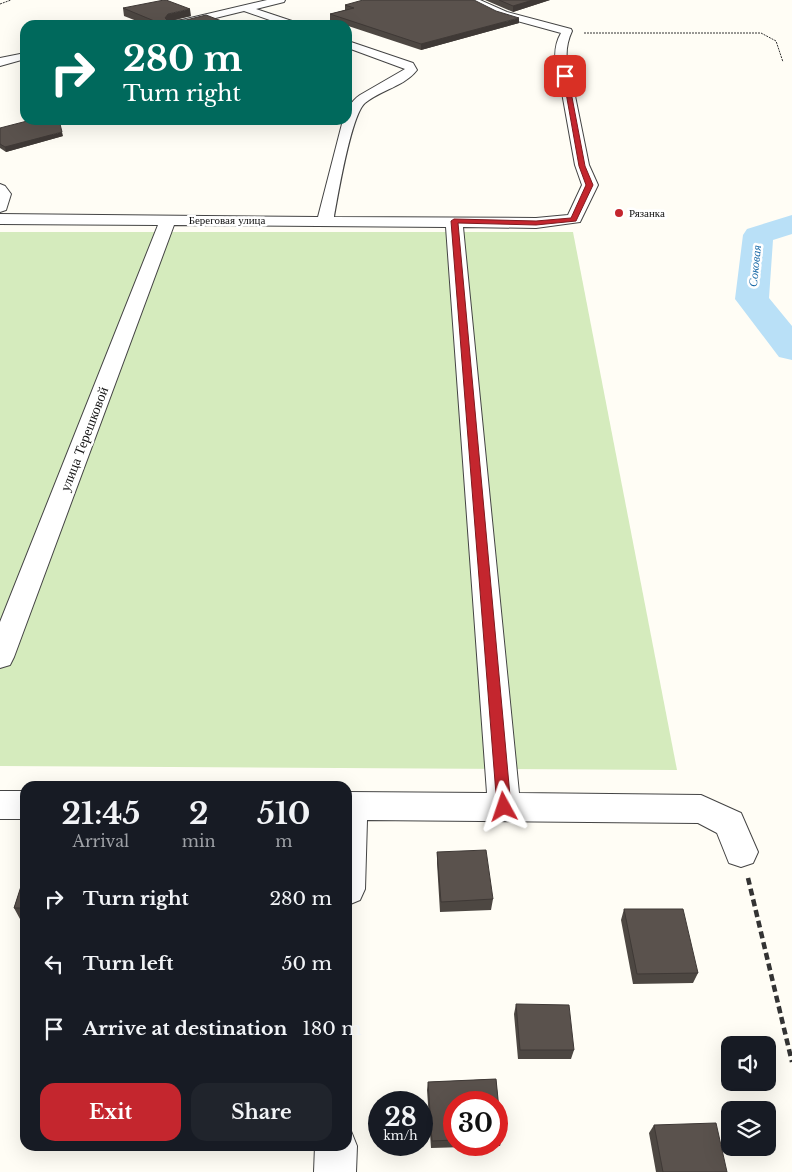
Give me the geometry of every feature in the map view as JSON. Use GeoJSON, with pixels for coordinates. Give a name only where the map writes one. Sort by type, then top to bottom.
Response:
{"type":"FeatureCollection","features":[{"type":"Feature","properties":{"kind":"street"},"geometry":{"type":"LineString","coordinates":[[222,0],[280,20]]}},
{"type":"Feature","properties":{"kind":"street"},"geometry":{"type":"LineString","coordinates":[[472,0],[502,14],[567,31]]}},
{"type":"Feature","properties":{"kind":"street","name":"Береговая улица"},"geometry":{"type":"LineString","coordinates":[[0,219],[536,223],[574,220],[590,185],[582,166],[565,76],[560,62],[563,39],[567,31]]}},
{"type":"Feature","properties":{"kind":"street"},"geometry":{"type":"LineString","coordinates":[[352,45],[409,66],[410,70],[388,86],[367,95],[356,104],[352,117]]}},
{"type":"Feature","properties":{"kind":"street"},"geometry":{"type":"LineString","coordinates":[[0,62],[20,57]]}},
{"type":"Feature","properties":{"kind":"street"},"geometry":{"type":"LineString","coordinates":[[325,220],[335,174],[350,125]]}},
{"type":"Feature","properties":{"kind":"street"},"geometry":{"type":"LineString","coordinates":[[0,189],[3,194],[0,207]]}},
{"type":"Feature","properties":{"kind":"street","name":"улица Терешковой"},"geometry":{"type":"LineString","coordinates":[[0,658],[168,220]]}},
{"type":"Feature","properties":{"kind":"street"},"geometry":{"type":"LineString","coordinates":[[454,221],[504,807]]}},
{"type":"Feature","properties":{"kind":"street"},"geometry":{"type":"LineString","coordinates":[[352,806],[701,809],[729,823],[741,852]]}},
{"type":"Feature","properties":{"kind":"street"},"geometry":{"type":"LineString","coordinates":[[335,1172],[336,1151]]}},
{"type":"Feature","properties":{"kind":"lane"},"geometry":{"type":"LineString","coordinates":[[194,20],[280,0]]}},
{"type":"Feature","properties":{"kind":"path"},"geometry":{"type":"LineString","coordinates":[[0,4],[11,0]]}},
{"type":"Feature","properties":{"kind":"path"},"geometry":{"type":"LineString","coordinates":[[567,31],[761,33],[776,40],[783,62]]}},
{"type":"Feature","properties":{"kind":"path"},"geometry":{"type":"LineString","coordinates":[[741,852],[792,1062]]}},
{"type":"Feature","properties":{"kind":"green space"},"geometry":{"type":"Polygon","coordinates":[[[0,232],[573,232],[677,770],[0,766],[0,232]]]}},
{"type":"Feature","properties":{"kind":"building"},"geometry":{"type":"Polygon","coordinates":[[[166,0],[190,9],[168,14],[165,18],[167,20],[152,20],[123,8],[166,0]]]}},
{"type":"Feature","properties":{"kind":"building"},"geometry":{"type":"Polygon","coordinates":[[[363,0],[474,0],[496,11],[519,18],[421,44],[330,14],[354,8],[345,5],[363,0]]]}},
{"type":"Feature","properties":{"kind":"building"},"geometry":{"type":"Polygon","coordinates":[[[499,0],[533,0],[513,6],[499,0]]]}},
{"type":"Feature","properties":{"kind":"building"},"geometry":{"type":"Polygon","coordinates":[[[206,15],[219,20],[186,20],[206,15]]]}},
{"type":"Feature","properties":{"kind":"building"},"geometry":{"type":"Polygon","coordinates":[[[20,123],[20,125],[60,125],[62,132],[5,147],[0,144],[0,128],[20,123]]]}},
{"type":"Feature","properties":{"kind":"building"},"geometry":{"type":"Polygon","coordinates":[[[486,850],[493,899],[441,902],[437,852],[486,850]]]}},
{"type":"Feature","properties":{"kind":"building"},"geometry":{"type":"Polygon","coordinates":[[[20,889],[20,908],[14,908],[20,889]]]}},
{"type":"Feature","properties":{"kind":"building"},"geometry":{"type":"Polygon","coordinates":[[[624,909],[683,909],[698,973],[637,974],[624,909]]]}},
{"type":"Feature","properties":{"kind":"building"},"geometry":{"type":"Polygon","coordinates":[[[516,1004],[569,1005],[574,1050],[520,1050],[516,1004]]]}},
{"type":"Feature","properties":{"kind":"building"},"geometry":{"type":"Polygon","coordinates":[[[496,1079],[497,1091],[443,1091],[443,1140],[433,1141],[433,1091],[429,1091],[428,1082],[496,1079]]]}},
{"type":"Feature","properties":{"kind":"building"},"geometry":{"type":"Polygon","coordinates":[[[716,1123],[721,1145],[721,1156],[723,1156],[727,1172],[663,1172],[654,1125],[716,1123]]]}},
{"type":"Feature","properties":{"kind":"waterway","name":"Соковая"},"geometry":{"type":"LineString","coordinates":[[792,224],[758,235],[752,299],[792,349]]}},
{"type":"Feature","properties":{"kind":"place","name":"Рязанка"},"geometry":{"type":"Point","coordinates":[619,213]}},
{"type":"Feature","properties":{"kind":"route"},"geometry":{"type":"LineString","coordinates":[[504,807],[454,221],[536,223],[574,220],[590,185],[582,166],[565,76]]}}]}
